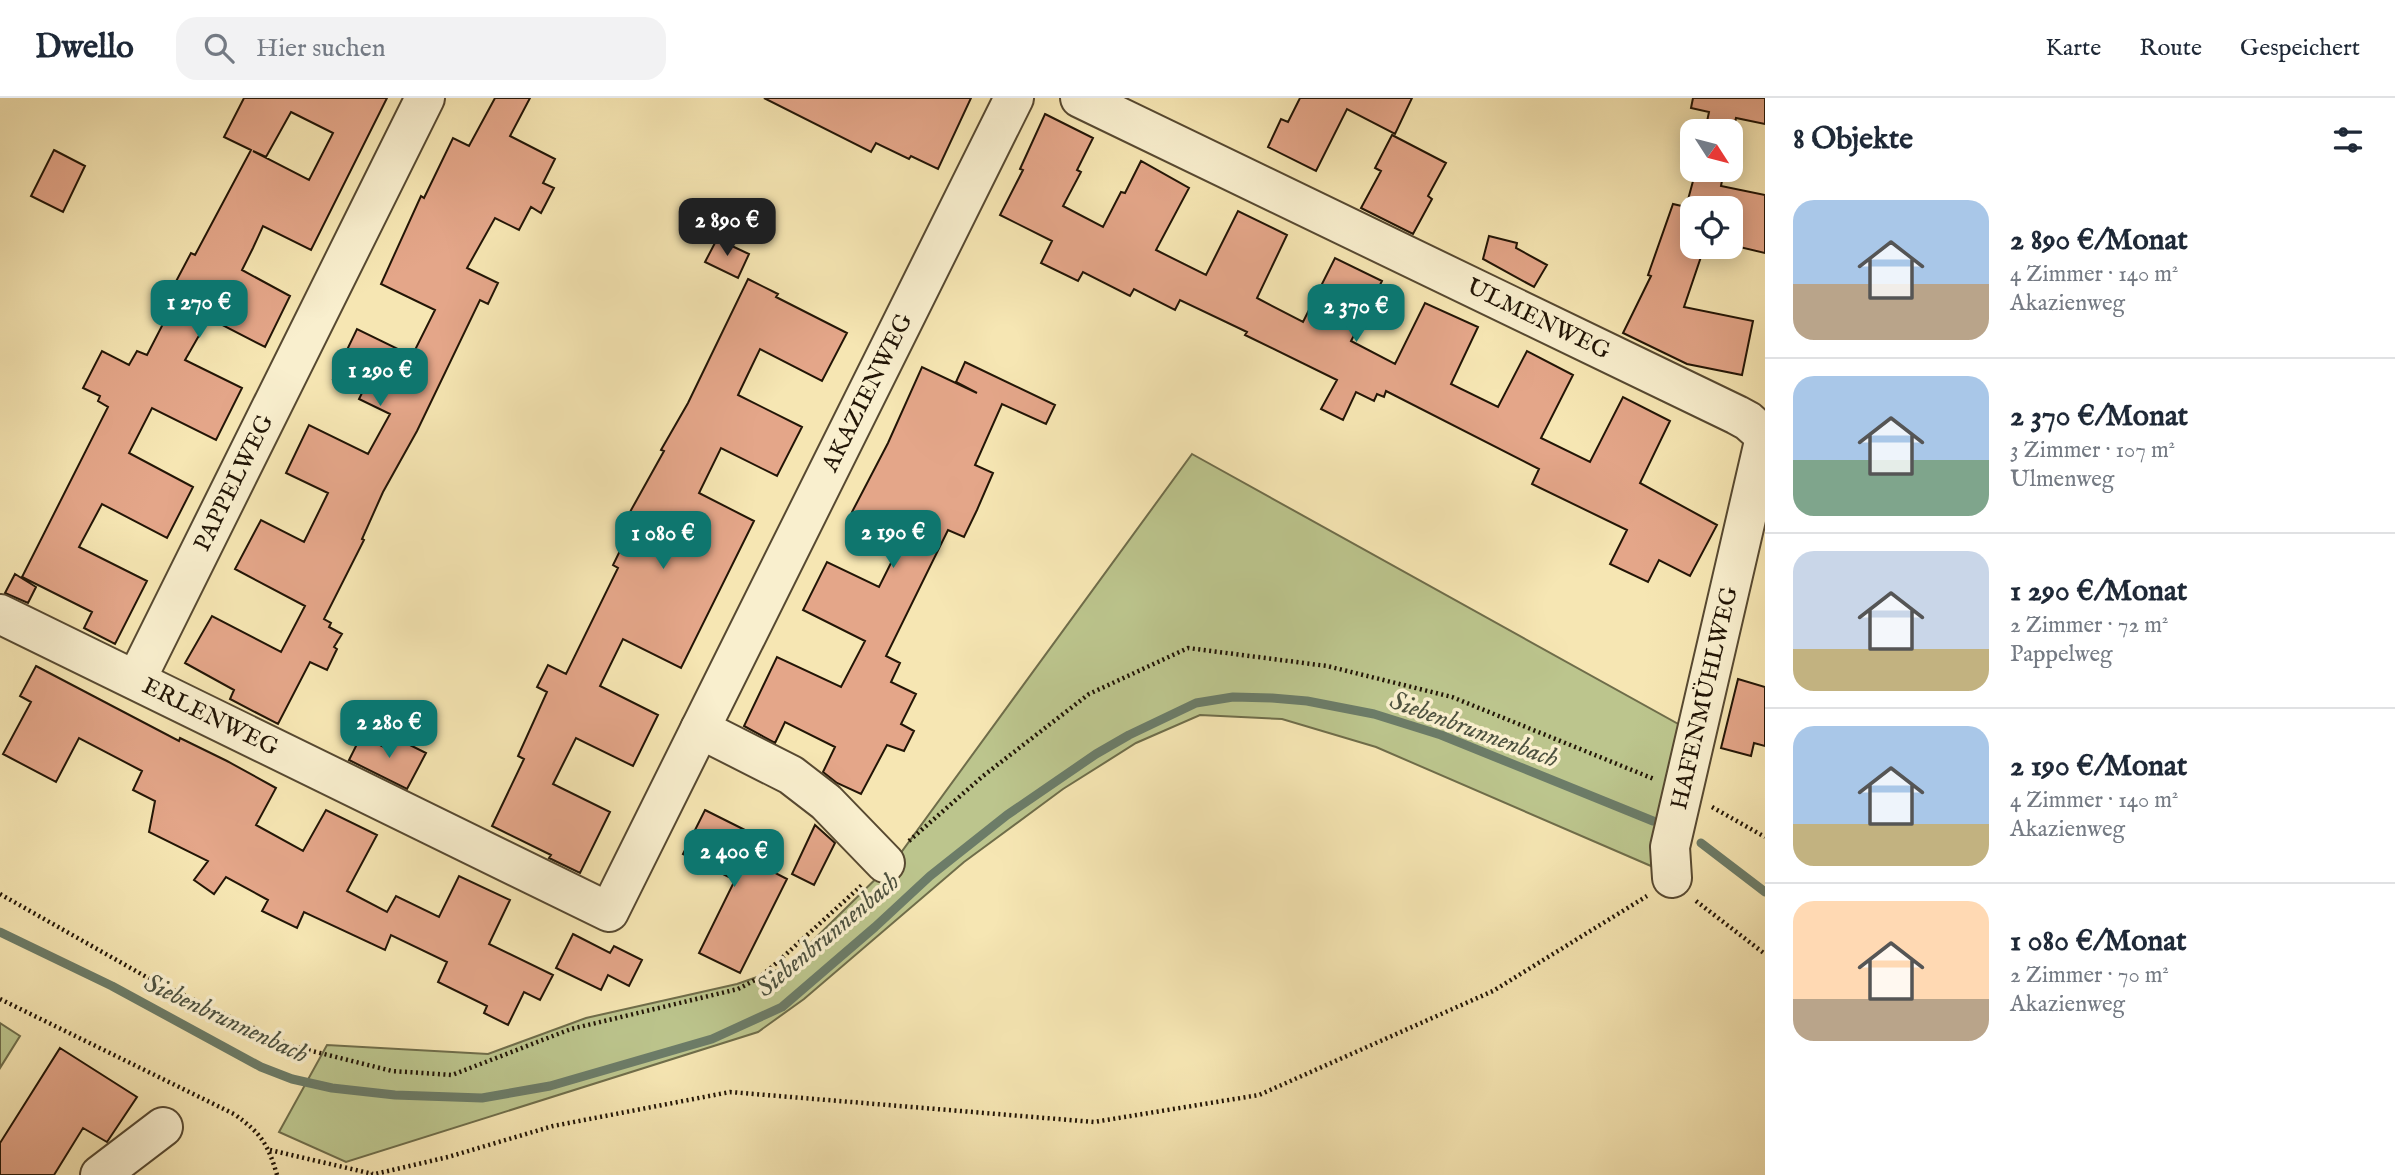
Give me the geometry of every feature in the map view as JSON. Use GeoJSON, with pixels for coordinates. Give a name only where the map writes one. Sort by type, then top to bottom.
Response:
{"type":"FeatureCollection","features":[{"type":"Feature","properties":{"kind":"street","name":"PAPPELWEG"},"geometry":{"type":"LineString","coordinates":[[136,680],[425,98]]}},
{"type":"Feature","properties":{"kind":"street","name":"AKAZIENWEG"},"geometry":{"type":"LineString","coordinates":[[609,912],[1014,98]]}},
{"type":"Feature","properties":{"kind":"street","name":"ULMENWEG"},"geometry":{"type":"LineString","coordinates":[[1080,98],[1737,415],[1765,437]]}},
{"type":"Feature","properties":{"kind":"street","name":"HAFENMÜHLWEG"},"geometry":{"type":"LineString","coordinates":[[1671,862],[1682,795],[1765,437]]}},
{"type":"Feature","properties":{"kind":"street","name":"ERLENWEG"},"geometry":{"type":"LineString","coordinates":[[0,614],[609,912]]}},
{"type":"Feature","properties":{"kind":"street"},"geometry":{"type":"LineString","coordinates":[[700,729],[791,775],[826,802],[885,863]]}},
{"type":"Feature","properties":{"kind":"street"},"geometry":{"type":"LineString","coordinates":[[100,1175],[163,1127]]}},
{"type":"Feature","properties":{"kind":"path"},"geometry":{"type":"LineString","coordinates":[[0,894],[149,979],[292,1046],[391,1071],[452,1075],[571,1029],[738,989],[757,979],[983,776],[1089,694],[1188,648],[1327,666],[1452,697],[1682,795],[1765,837]]}},
{"type":"Feature","properties":{"kind":"path"},"geometry":{"type":"LineString","coordinates":[[270,1150],[372,1175],[448,1157],[553,1126],[730,1092],[1094,1122],[1259,1095],[1493,990],[1648,896],[1671,862],[1707,910],[1765,954]]}},
{"type":"Feature","properties":{"kind":"path"},"geometry":{"type":"LineString","coordinates":[[0,999],[234,1114],[255,1129],[270,1150],[277,1175]]}},
{"type":"Feature","properties":{"kind":"green space"},"geometry":{"type":"Polygon","coordinates":[[[1192,454],[1680,725],[1651,866],[1376,747],[1282,719],[1200,715],[1136,743],[1063,789],[964,862],[804,999],[758,1032],[346,1162],[279,1132],[327,1045],[488,1054],[586,1018],[737,984],[786,967],[897,858],[1192,454]]]}},
{"type":"Feature","properties":{"kind":"green space"},"geometry":{"type":"Polygon","coordinates":[[[0,1023],[20,1036],[0,1068],[0,1023]]]}},
{"type":"Feature","properties":{"kind":"building"},"geometry":{"type":"Polygon","coordinates":[[[244,98],[387,98],[311,250],[263,226],[242,270],[290,296],[265,347],[209,318],[185,360],[242,388],[216,440],[152,408],[129,453],[193,487],[167,538],[102,504],[79,547],[147,581],[115,644],[84,628],[92,612],[22,577],[108,407],[98,401],[100,396],[83,388],[102,351],[129,365],[137,351],[147,355],[180,291],[173,287],[191,253],[195,255],[251,150],[224,137],[244,98]],[[291,112],[266,157],[253,151],[309,180],[333,133],[291,112]]]}},
{"type":"Feature","properties":{"kind":"building"},"geometry":{"type":"Polygon","coordinates":[[[495,98],[530,98],[510,136],[555,159],[543,183],[554,188],[541,213],[531,207],[519,230],[495,218],[467,268],[498,283],[488,304],[480,300],[417,431],[383,492],[362,539],[364,540],[324,619],[331,623],[329,627],[342,634],[334,647],[337,649],[327,670],[310,662],[278,724],[230,699],[234,690],[185,663],[212,616],[281,652],[305,606],[235,569],[261,520],[304,542],[328,493],[286,473],[309,425],[368,454],[390,414],[359,399],[362,393],[333,379],[357,329],[412,356],[435,310],[381,284],[421,196],[424,198],[453,138],[469,146],[495,98]]]}},
{"type":"Feature","properties":{"kind":"building"},"geometry":{"type":"Polygon","coordinates":[[[764,98],[971,98],[938,169],[876,143],[871,152],[764,98]]]}},
{"type":"Feature","properties":{"kind":"building"},"geometry":{"type":"Polygon","coordinates":[[[1300,98],[1412,98],[1395,134],[1347,109],[1316,171],[1268,147],[1281,119],[1288,122],[1300,98]]]}},
{"type":"Feature","properties":{"kind":"building"},"geometry":{"type":"Polygon","coordinates":[[[1693,98],[1765,98],[1765,124],[1736,118],[1708,119],[1709,112],[1691,108],[1693,98]]]}},
{"type":"Feature","properties":{"kind":"building"},"geometry":{"type":"Polygon","coordinates":[[[1045,114],[1093,138],[1077,170],[1081,172],[1063,206],[1103,227],[1121,192],[1125,193],[1141,161],[1189,188],[1156,250],[1206,275],[1238,211],[1287,235],[1257,298],[1303,322],[1335,258],[1382,281],[1351,341],[1395,364],[1425,303],[1478,327],[1451,384],[1498,407],[1527,351],[1573,375],[1541,438],[1590,462],[1623,397],[1670,421],[1640,483],[1717,525],[1690,576],[1659,560],[1648,582],[1610,564],[1627,530],[1532,484],[1539,469],[1386,391],[1384,397],[1377,394],[1374,401],[1356,392],[1343,420],[1321,409],[1337,380],[1245,335],[1247,332],[1180,300],[1175,310],[1134,289],[1130,296],[1083,272],[1078,281],[1041,263],[1052,241],[1000,215],[1023,170],[1020,169],[1045,114]]]}},
{"type":"Feature","properties":{"kind":"building"},"geometry":{"type":"Polygon","coordinates":[[[1392,135],[1446,163],[1428,196],[1432,199],[1413,234],[1361,208],[1381,171],[1375,168],[1392,135]]]}},
{"type":"Feature","properties":{"kind":"building"},"geometry":{"type":"Polygon","coordinates":[[[54,150],[85,166],[63,212],[31,196],[54,150]]]}},
{"type":"Feature","properties":{"kind":"building"},"geometry":{"type":"Polygon","coordinates":[[[1693,182],[1722,182],[1721,186],[1765,195],[1765,253],[1743,248],[1743,196],[1689,196],[1693,182]]]}},
{"type":"Feature","properties":{"kind":"building"},"geometry":{"type":"Polygon","coordinates":[[[1673,204],[1680,206],[1680,259],[1700,259],[1684,307],[1753,321],[1742,375],[1687,364],[1623,333],[1651,276],[1648,275],[1673,204]]]}},
{"type":"Feature","properties":{"kind":"building"},"geometry":{"type":"Polygon","coordinates":[[[1489,236],[1517,243],[1516,248],[1547,265],[1534,287],[1483,259],[1489,236]]]}},
{"type":"Feature","properties":{"kind":"building"},"geometry":{"type":"Polygon","coordinates":[[[717,239],[749,254],[738,278],[705,262],[717,239]]]}},
{"type":"Feature","properties":{"kind":"building"},"geometry":{"type":"Polygon","coordinates":[[[748,279],[778,294],[776,297],[847,333],[822,381],[760,349],[738,395],[802,427],[777,476],[721,448],[699,493],[754,521],[681,668],[623,639],[600,686],[658,715],[633,766],[576,738],[553,784],[610,812],[580,873],[549,858],[551,855],[492,826],[524,759],[518,756],[547,692],[537,687],[548,665],[566,674],[618,568],[613,565],[637,516],[630,512],[664,451],[661,450],[688,403],[748,279]]]}},
{"type":"Feature","properties":{"kind":"building"},"geometry":{"type":"Polygon","coordinates":[[[965,362],[1055,405],[1046,424],[1002,404],[975,465],[993,473],[977,510],[964,537],[948,530],[886,656],[900,663],[891,682],[916,694],[901,724],[914,731],[904,751],[887,745],[861,794],[837,783],[823,772],[835,747],[785,722],[775,743],[744,726],[777,657],[841,687],[865,641],[803,610],[827,562],[879,587],[904,537],[852,512],[888,443],[922,367],[977,393],[956,382],[965,362]]]}},
{"type":"Feature","properties":{"kind":"building"},"geometry":{"type":"Polygon","coordinates":[[[15,574],[36,587],[28,603],[5,593],[15,574]]]}},
{"type":"Feature","properties":{"kind":"building"},"geometry":{"type":"Polygon","coordinates":[[[36,666],[276,788],[256,825],[303,851],[326,810],[377,835],[347,891],[387,912],[396,896],[439,917],[459,876],[510,900],[489,944],[553,975],[540,1000],[524,992],[508,1025],[484,1013],[487,1006],[438,982],[447,962],[391,935],[385,950],[304,912],[297,928],[262,911],[268,900],[226,877],[214,894],[194,880],[208,861],[149,832],[155,801],[133,790],[142,771],[79,738],[56,782],[3,754],[31,702],[20,696],[36,666]]]}},
{"type":"Feature","properties":{"kind":"building"},"geometry":{"type":"Polygon","coordinates":[[[1738,679],[1765,687],[1765,746],[1754,743],[1751,756],[1721,748],[1738,679]]]}},
{"type":"Feature","properties":{"kind":"building"},"geometry":{"type":"Polygon","coordinates":[[[361,736],[388,749],[394,737],[426,753],[407,789],[349,760],[361,736]]]}},
{"type":"Feature","properties":{"kind":"building"},"geometry":{"type":"Polygon","coordinates":[[[705,810],[757,836],[746,858],[787,879],[740,973],[699,953],[735,880],[683,854],[705,810]]]}},
{"type":"Feature","properties":{"kind":"building"},"geometry":{"type":"Polygon","coordinates":[[[815,825],[835,843],[814,885],[792,874],[815,825]]]}},
{"type":"Feature","properties":{"kind":"building"},"geometry":{"type":"Polygon","coordinates":[[[573,934],[610,953],[614,946],[642,960],[629,986],[608,975],[601,990],[556,968],[573,934]]]}},
{"type":"Feature","properties":{"kind":"building"},"geometry":{"type":"Polygon","coordinates":[[[60,1048],[137,1097],[107,1142],[83,1128],[54,1175],[0,1175],[0,1143],[60,1048]]]}},
{"type":"Feature","properties":{"kind":"waterway","name":"Siebenbrunnenbach"},"geometry":{"type":"LineString","coordinates":[[0,932],[112,986],[261,1067],[292,1079],[332,1088],[395,1095],[482,1098],[550,1086],[712,1039],[782,1007],[930,876],[1007,815],[1096,754],[1196,703],[1233,697],[1272,698],[1307,701],[1374,714],[1441,735],[1653,821]]}},
{"type":"Feature","properties":{"kind":"waterway","name":"Siebenbrunnenbach"},"geometry":{"type":"LineString","coordinates":[[1701,843],[1765,892]]}}]}
